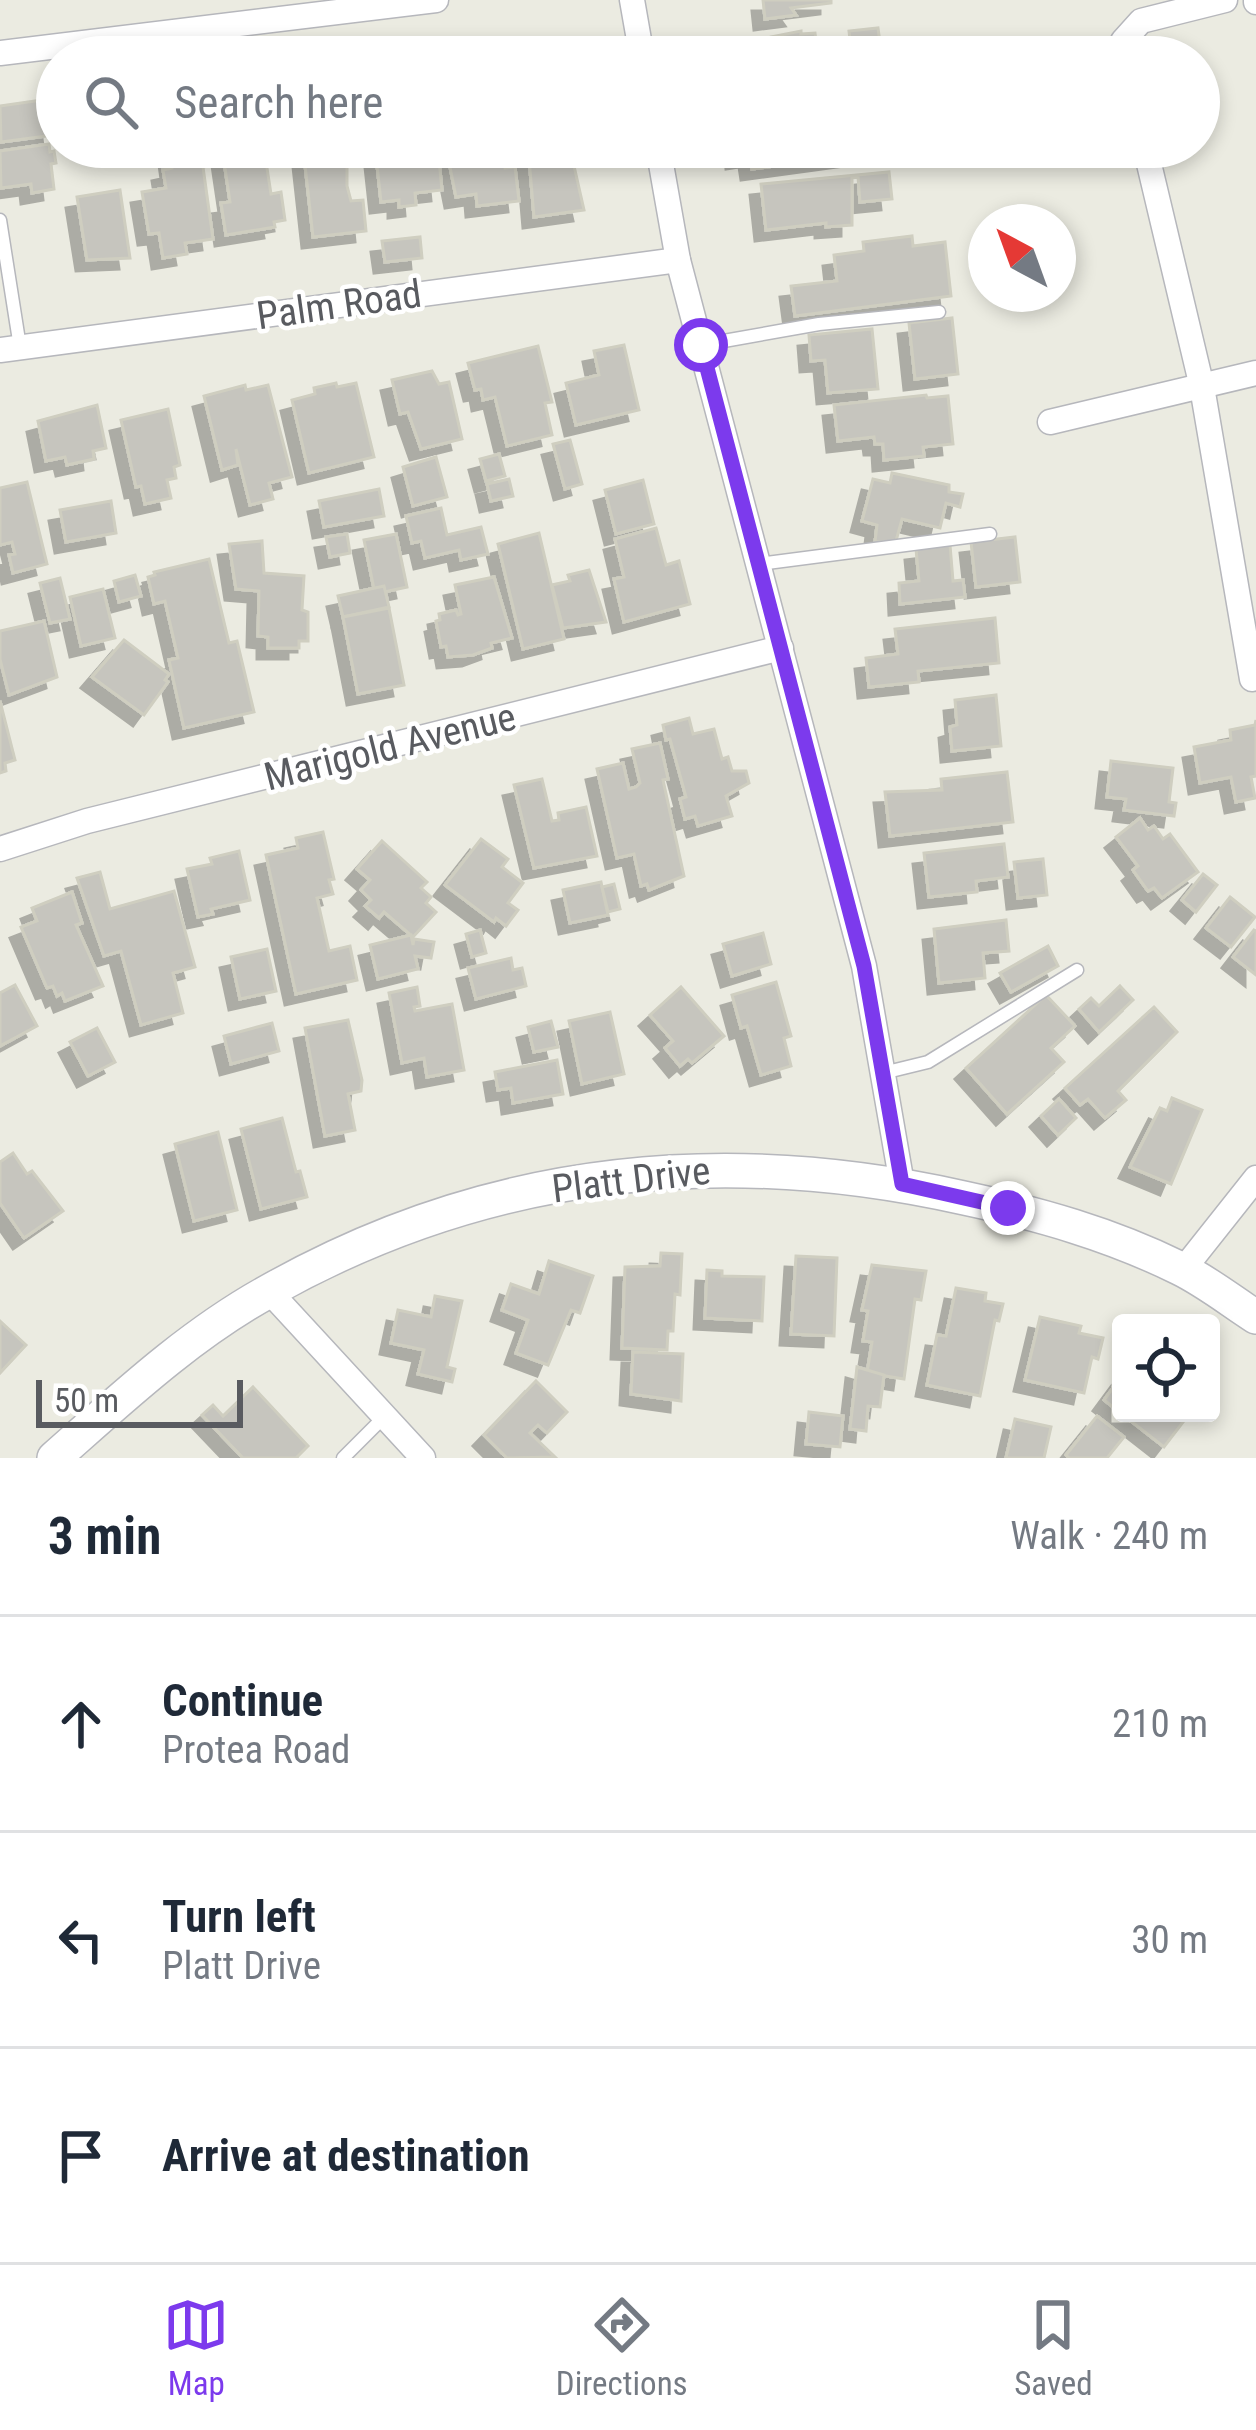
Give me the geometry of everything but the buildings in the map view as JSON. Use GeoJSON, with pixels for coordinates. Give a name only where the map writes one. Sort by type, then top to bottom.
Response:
{"type":"FeatureCollection","features":[{"type":"Feature","properties":{"kind":"street"},"geometry":{"type":"LineString","coordinates":[[129,36],[436,0]]}},
{"type":"Feature","properties":{"kind":"street"},"geometry":{"type":"LineString","coordinates":[[632,0],[638,36]]}},
{"type":"Feature","properties":{"kind":"street"},"geometry":{"type":"LineString","coordinates":[[1128,36],[1141,21],[1225,0]]}},
{"type":"Feature","properties":{"kind":"street"},"geometry":{"type":"LineString","coordinates":[[0,53],[36,48]]}},
{"type":"Feature","properties":{"kind":"street"},"geometry":{"type":"LineString","coordinates":[[662,168],[678,260],[864,966],[902,1184]]}},
{"type":"Feature","properties":{"kind":"street"},"geometry":{"type":"LineString","coordinates":[[1150,168],[1202,386],[1252,679]]}},
{"type":"Feature","properties":{"kind":"street","name":"Palm Road"},"geometry":{"type":"LineString","coordinates":[[10,349],[678,260]]}},
{"type":"Feature","properties":{"kind":"street"},"geometry":{"type":"LineString","coordinates":[[1050,422],[1256,374]]}},
{"type":"Feature","properties":{"kind":"street","name":"Marigold Avenue"},"geometry":{"type":"LineString","coordinates":[[0,849],[87,821],[782,648]]}},
{"type":"Feature","properties":{"kind":"street","name":"Platt Drive"},"geometry":{"type":"LineString","coordinates":[[54,1458],[149,1374],[268,1291],[425,1219],[615,1176],[682,1168],[772,1170],[902,1184],[1081,1226],[1183,1270],[1256,1317]]}},
{"type":"Feature","properties":{"kind":"street"},"geometry":{"type":"LineString","coordinates":[[1183,1270],[1256,1178]]}},
{"type":"Feature","properties":{"kind":"street"},"geometry":{"type":"LineString","coordinates":[[268,1291],[423,1458]]}},
{"type":"Feature","properties":{"kind":"lane"},"geometry":{"type":"LineString","coordinates":[[0,220],[10,349]]}},
{"type":"Feature","properties":{"kind":"lane"},"geometry":{"type":"LineString","coordinates":[[701,345],[819,324],[939,312]]}},
{"type":"Feature","properties":{"kind":"lane"},"geometry":{"type":"LineString","coordinates":[[759,564],[991,534]]}},
{"type":"Feature","properties":{"kind":"lane"},"geometry":{"type":"LineString","coordinates":[[883,1073],[928,1062],[1077,970]]}},
{"type":"Feature","properties":{"kind":"lane"},"geometry":{"type":"LineString","coordinates":[[343,1458],[385,1416]]}},
{"type":"Feature","properties":{"kind":"route"},"geometry":{"type":"LineString","coordinates":[[701,345],[864,966],[902,1184],[1008,1208]]}}]}
